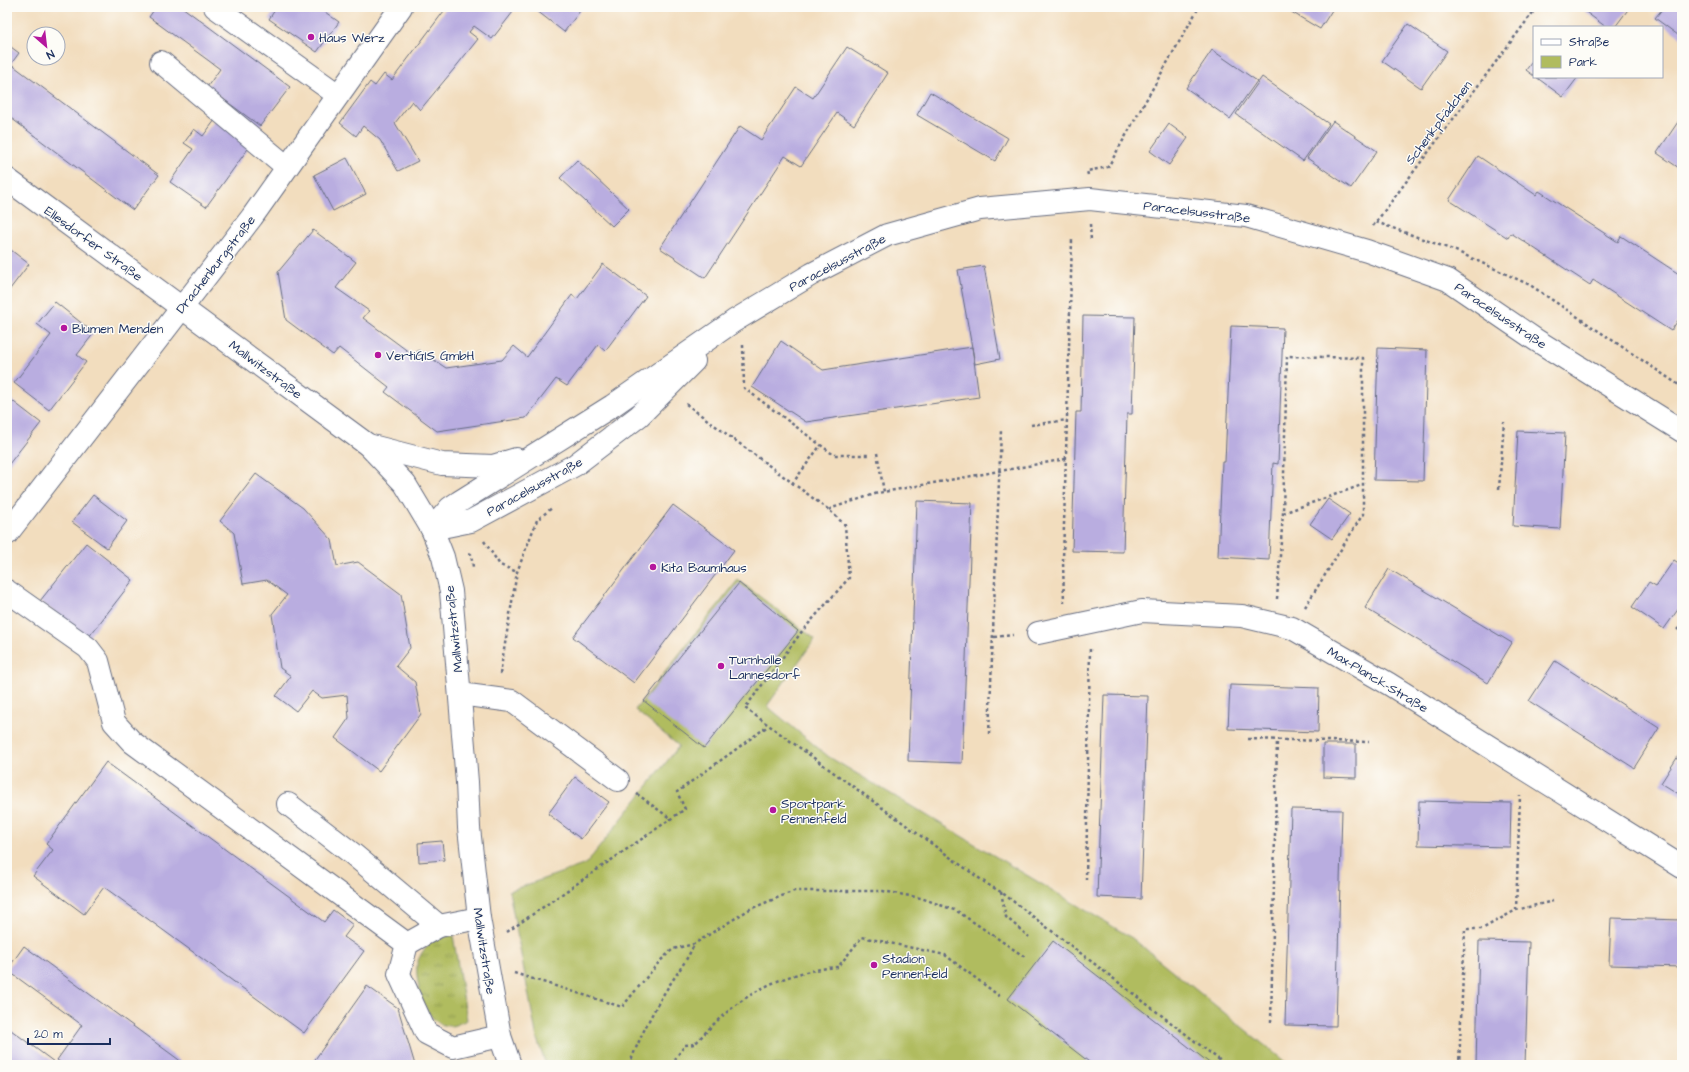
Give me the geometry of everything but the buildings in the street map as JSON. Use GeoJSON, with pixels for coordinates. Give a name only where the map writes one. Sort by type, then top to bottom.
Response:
{"type":"FeatureCollection","features":[{"type":"Feature","properties":{"kind":"street"},"geometry":{"type":"LineString","coordinates":[[215,7],[338,95]]}},
{"type":"Feature","properties":{"kind":"street","name":"Drachenburgstraße"},"geometry":{"type":"LineString","coordinates":[[7,534],[252,217],[401,7]]}},
{"type":"Feature","properties":{"kind":"street"},"geometry":{"type":"LineString","coordinates":[[161,62],[287,167]]}},
{"type":"Feature","properties":{"kind":"street","name":"Ellesdorfer Straße"},"geometry":{"type":"LineString","coordinates":[[7,179],[181,308]]}},
{"type":"Feature","properties":{"kind":"street","name":"Paracelsusstraße"},"geometry":{"type":"LineString","coordinates":[[432,529],[459,502],[530,456],[612,406],[734,321],[812,274],[887,235],[980,209],[1090,199],[1246,216],[1354,247],[1448,280],[1536,340],[1682,431]]}},
{"type":"Feature","properties":{"kind":"street","name":"Mallwitzstraße"},"geometry":{"type":"LineString","coordinates":[[181,308],[368,445],[405,484],[432,529],[443,557],[451,591],[469,828],[479,918],[500,1036],[510,1065]]}},
{"type":"Feature","properties":{"kind":"street","name":"Paracelsusstraße"},"geometry":{"type":"LineString","coordinates":[[432,529],[471,521],[575,465],[639,416],[734,321]]}},
{"type":"Feature","properties":{"kind":"street","name":"Paracelsusstraße"},"geometry":{"type":"LineString","coordinates":[[368,445],[442,464],[493,466],[530,456]]}},
{"type":"Feature","properties":{"kind":"street"},"geometry":{"type":"LineString","coordinates":[[7,591],[88,648],[98,662],[114,722],[132,742],[407,944]]}},
{"type":"Feature","properties":{"kind":"street","name":"Max-Planck-Straße"},"geometry":{"type":"LineString","coordinates":[[1038,633],[1142,612],[1242,616],[1284,626],[1389,684],[1522,766],[1682,868]]}},
{"type":"Feature","properties":{"kind":"street"},"geometry":{"type":"LineString","coordinates":[[460,694],[512,701],[618,780]]}},
{"type":"Feature","properties":{"kind":"street"},"geometry":{"type":"LineString","coordinates":[[288,804],[354,855],[439,926]]}},
{"type":"Feature","properties":{"kind":"street"},"geometry":{"type":"LineString","coordinates":[[479,918],[439,926],[407,944],[399,974],[426,1033],[453,1047],[500,1036]]}},
{"type":"Feature","properties":{"kind":"path"},"geometry":{"type":"LineString","coordinates":[[1090,199],[1088,171],[1108,167],[1199,7]]}},
{"type":"Feature","properties":{"kind":"path","name":"Schenkpfädchen"},"geometry":{"type":"LineString","coordinates":[[1354,247],[1376,222],[1537,7]]}},
{"type":"Feature","properties":{"kind":"path"},"geometry":{"type":"LineString","coordinates":[[1376,222],[1456,251],[1530,285],[1682,387]]}},
{"type":"Feature","properties":{"kind":"path"},"geometry":{"type":"LineString","coordinates":[[1065,627],[1063,560],[1072,240]]}},
{"type":"Feature","properties":{"kind":"path"},"geometry":{"type":"LineString","coordinates":[[734,321],[744,349],[744,388],[834,455],[869,455]]}},
{"type":"Feature","properties":{"kind":"path"},"geometry":{"type":"LineString","coordinates":[[1287,356],[1364,358],[1363,514],[1284,626],[1282,513],[1287,356]]}},
{"type":"Feature","properties":{"kind":"path"},"geometry":{"type":"LineString","coordinates":[[681,399],[792,484],[829,510],[845,525],[849,578],[803,630],[745,708],[1001,892],[1226,1065]]}},
{"type":"Feature","properties":{"kind":"path"},"geometry":{"type":"LineString","coordinates":[[1031,425],[1067,420]]}},
{"type":"Feature","properties":{"kind":"path"},"geometry":{"type":"LineString","coordinates":[[1499,488],[1504,422]]}},
{"type":"Feature","properties":{"kind":"path"},"geometry":{"type":"LineString","coordinates":[[989,734],[1001,430]]}},
{"type":"Feature","properties":{"kind":"path"},"geometry":{"type":"LineString","coordinates":[[792,484],[820,446]]}},
{"type":"Feature","properties":{"kind":"path"},"geometry":{"type":"LineString","coordinates":[[877,453],[884,492]]}},
{"type":"Feature","properties":{"kind":"path"},"geometry":{"type":"LineString","coordinates":[[829,510],[884,492],[1066,459]]}},
{"type":"Feature","properties":{"kind":"path"},"geometry":{"type":"LineString","coordinates":[[1282,513],[1362,485]]}},
{"type":"Feature","properties":{"kind":"path"},"geometry":{"type":"LineString","coordinates":[[494,699],[517,572],[537,520],[555,506]]}},
{"type":"Feature","properties":{"kind":"path"},"geometry":{"type":"LineString","coordinates":[[1086,880],[1091,622]]}},
{"type":"Feature","properties":{"kind":"path"},"geometry":{"type":"LineString","coordinates":[[1677,630],[1682,625]]}},
{"type":"Feature","properties":{"kind":"path"},"geometry":{"type":"LineString","coordinates":[[503,935],[685,809],[677,792],[768,726]]}},
{"type":"Feature","properties":{"kind":"path"},"geometry":{"type":"LineString","coordinates":[[1248,739],[1369,742]]}},
{"type":"Feature","properties":{"kind":"path"},"geometry":{"type":"LineString","coordinates":[[1271,1022],[1277,740]]}},
{"type":"Feature","properties":{"kind":"path"},"geometry":{"type":"LineString","coordinates":[[1516,910],[1522,766]]}},
{"type":"Feature","properties":{"kind":"path"},"geometry":{"type":"LineString","coordinates":[[618,780],[671,819]]}},
{"type":"Feature","properties":{"kind":"path"},"geometry":{"type":"LineString","coordinates":[[510,972],[622,1006],[660,961],[673,949],[694,944],[750,909],[794,891],[875,890],[921,898],[957,911],[1025,957]]}},
{"type":"Feature","properties":{"kind":"path"},"geometry":{"type":"LineString","coordinates":[[1001,892],[1006,917],[1029,937]]}},
{"type":"Feature","properties":{"kind":"path"},"geometry":{"type":"LineString","coordinates":[[1459,1065],[1465,929],[1482,929],[1516,910],[1553,901]]}},
{"type":"Feature","properties":{"kind":"path"},"geometry":{"type":"LineString","coordinates":[[674,1065],[673,1062],[685,1046],[696,1044],[712,1024],[747,996],[769,984],[795,974],[819,968],[838,967],[862,937],[945,955],[1002,998]]}},
{"type":"Feature","properties":{"kind":"path"},"geometry":{"type":"LineString","coordinates":[[629,1065],[645,1026],[665,992],[687,960],[694,944]]}},
{"type":"Feature","properties":{"kind":"green space","name":"Sportpark Pennenfeld"},"geometry":{"type":"Polygon","coordinates":[[[738,580],[815,639],[767,706],[829,757],[1132,938],[1289,1065],[546,1065],[537,1039],[509,891],[586,864],[679,746],[635,710],[738,580]]]}},
{"type":"Feature","properties":{"kind":"green space"},"geometry":{"type":"Polygon","coordinates":[[[453,935],[467,1020],[450,1026],[441,1024],[428,1012],[420,992],[417,964],[421,955],[431,942],[453,935]]]}},
{"type":"Feature","properties":{"kind":"place","name":"Haus Werz"},"geometry":{"type":"Point","coordinates":[311,37]}},
{"type":"Feature","properties":{"kind":"place","name":"Blumen Menden"},"geometry":{"type":"Point","coordinates":[64,328]}},
{"type":"Feature","properties":{"kind":"place","name":"VertiGIS GmbH"},"geometry":{"type":"Point","coordinates":[378,355]}},
{"type":"Feature","properties":{"kind":"place","name":"Kita Baumhaus"},"geometry":{"type":"Point","coordinates":[653,567]}},
{"type":"Feature","properties":{"kind":"place","name":"Turnhalle Lannesdorf"},"geometry":{"type":"Point","coordinates":[721,666]}},
{"type":"Feature","properties":{"kind":"place","name":"Sportpark Pennenfeld"},"geometry":{"type":"Point","coordinates":[773,810]}},
{"type":"Feature","properties":{"kind":"place","name":"Stadion Pennenfeld"},"geometry":{"type":"Point","coordinates":[874,965]}}]}
